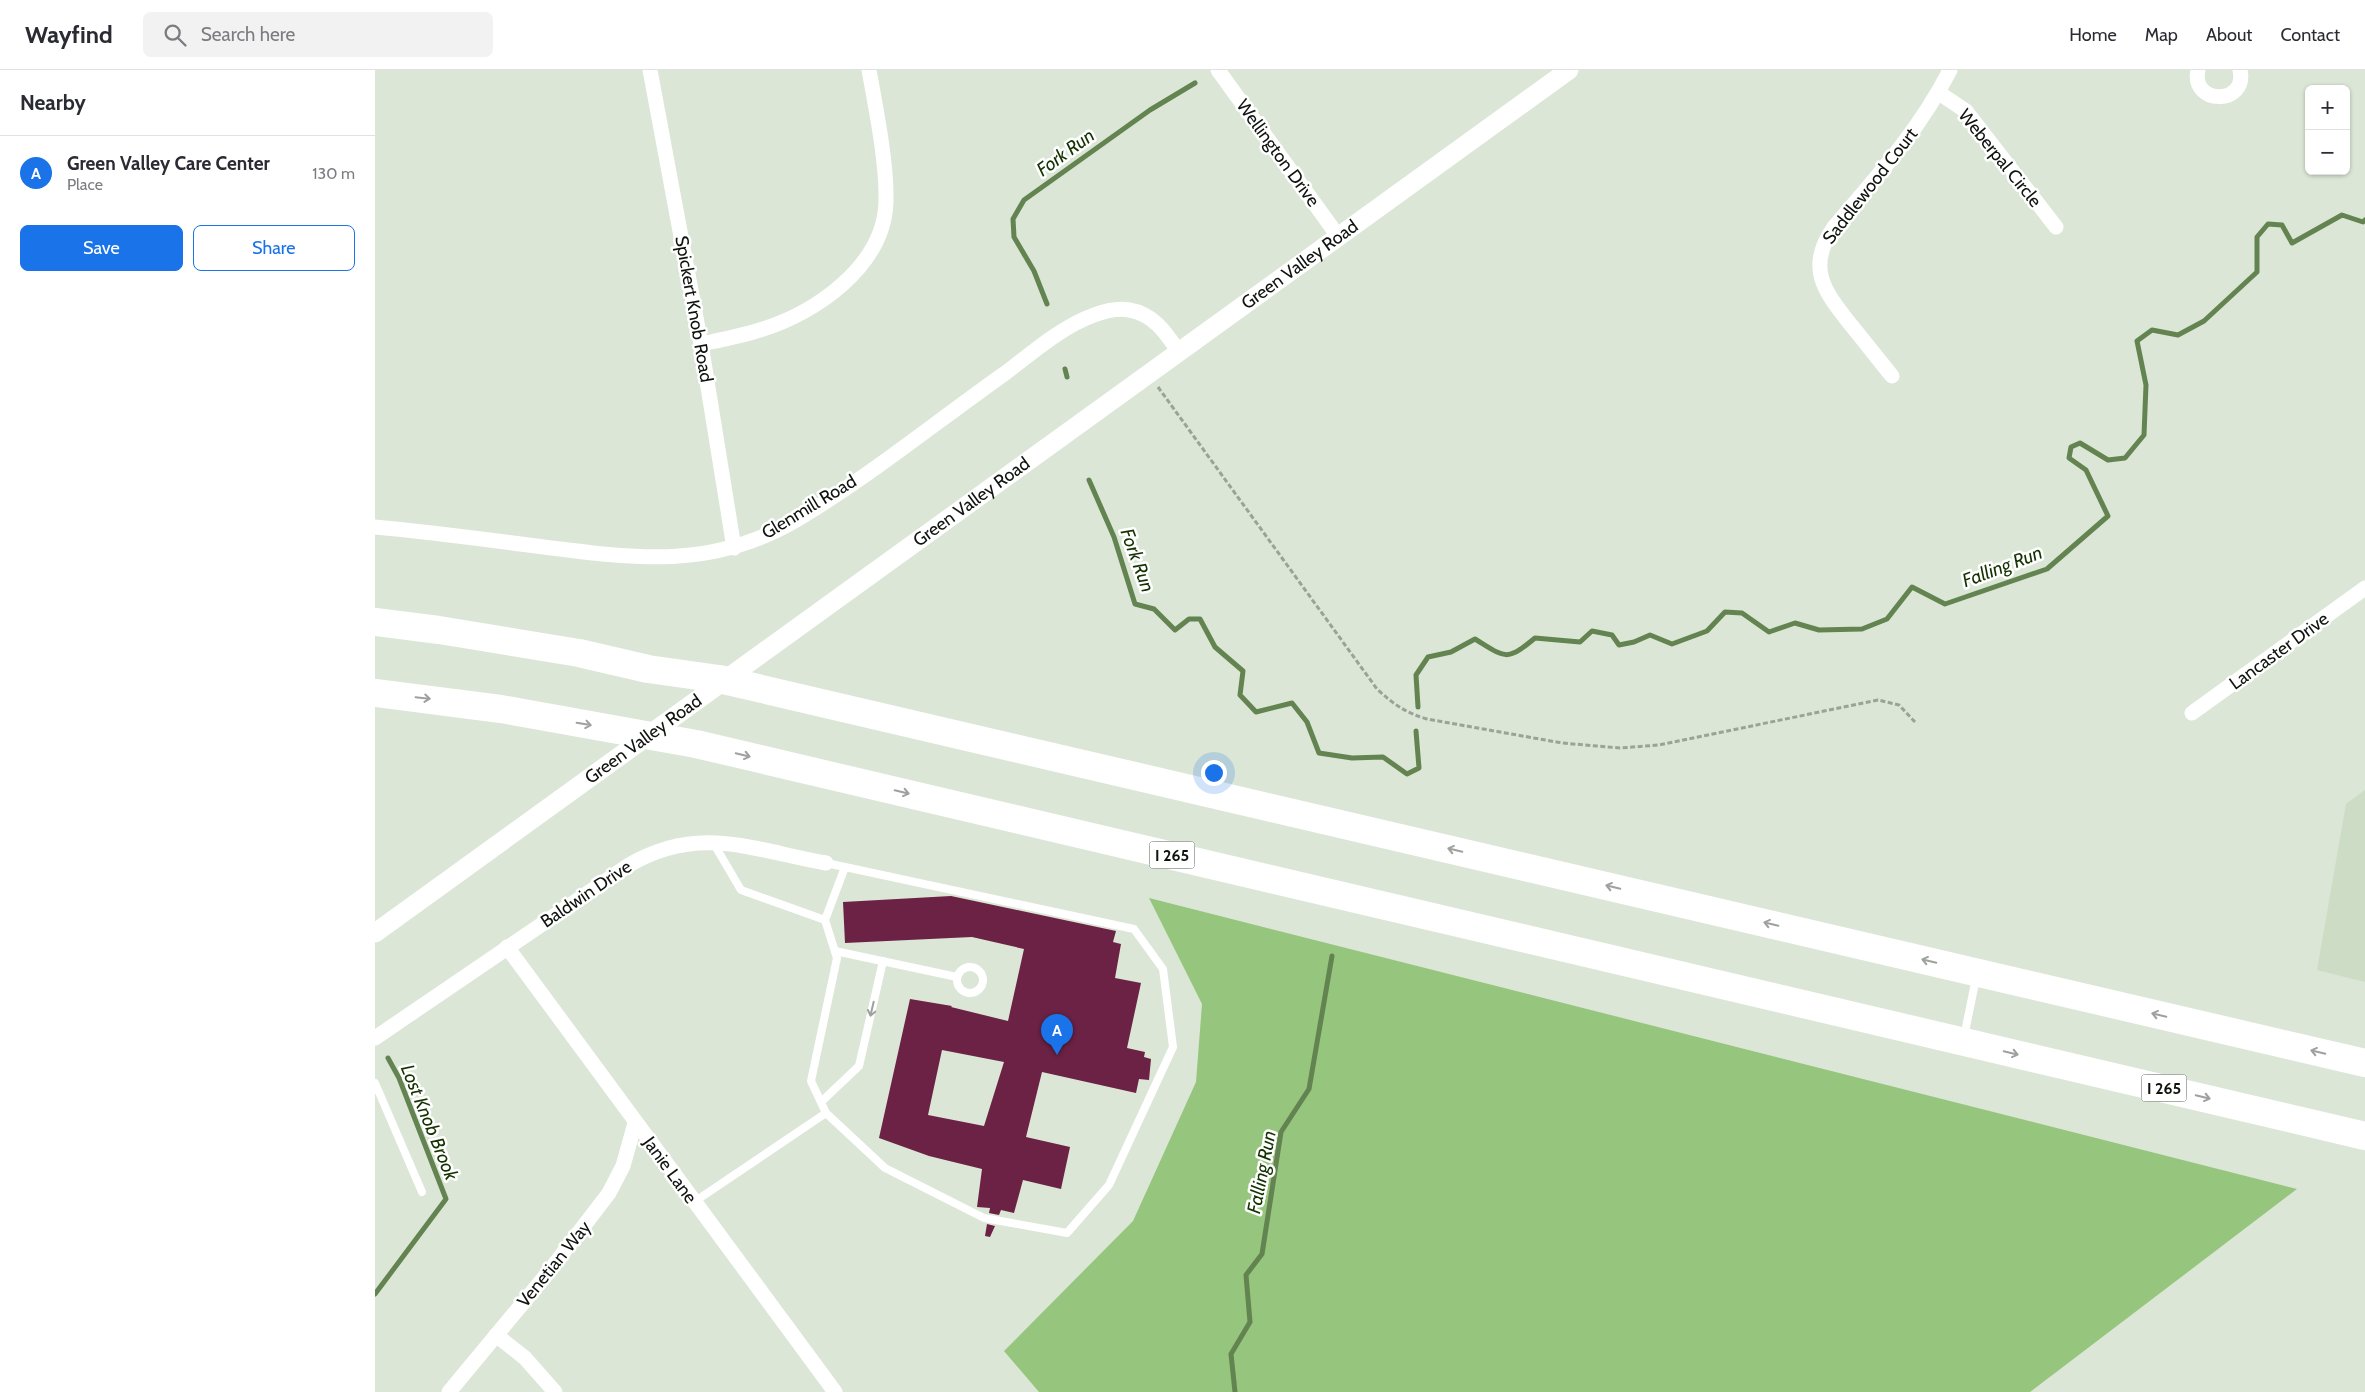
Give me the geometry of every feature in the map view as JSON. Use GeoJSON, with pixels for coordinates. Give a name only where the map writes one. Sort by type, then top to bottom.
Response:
{"type":"FeatureCollection","features":[{"type":"Feature","properties":{"kind":"highway"},"geometry":{"type":"LineString","coordinates":[[375,622],[579,653],[648,668],[719,679],[2365,1063]]}},
{"type":"Feature","properties":{"kind":"highway","name":"I 265"},"geometry":{"type":"LineString","coordinates":[[375,693],[501,709],[696,744],[2365,1136]]}},
{"type":"Feature","properties":{"kind":"street","name":"Spickert Knob Road"},"geometry":{"type":"LineString","coordinates":[[650,70],[701,344],[734,548]]}},
{"type":"Feature","properties":{"kind":"street"},"geometry":{"type":"LineString","coordinates":[[701,344],[760,330],[792,317],[841,284],[868,257],[877,241],[886,204],[885,183],[869,70]]}},
{"type":"Feature","properties":{"kind":"street","name":"Wellington Drive"},"geometry":{"type":"LineString","coordinates":[[1218,70],[1338,236]]}},
{"type":"Feature","properties":{"kind":"street","name":"Green Valley Road"},"geometry":{"type":"LineString","coordinates":[[375,933],[1569,70]]}},
{"type":"Feature","properties":{"kind":"street","name":"Saddlewood Court"},"geometry":{"type":"LineString","coordinates":[[1892,376],[1828,296],[1819,272],[1820,255],[1824,240],[1903,146],[1939,93],[1950,70]]}},
{"type":"Feature","properties":{"kind":"street"},"geometry":{"type":"LineString","coordinates":[[2198,70],[2199,85],[2213,97],[2223,97],[2232,93],[2239,86],[2240,70]]}},
{"type":"Feature","properties":{"kind":"street","name":"Weberpal Circle"},"geometry":{"type":"LineString","coordinates":[[1939,93],[1966,112],[2057,228]]}},
{"type":"Feature","properties":{"kind":"street","name":"Glenmill Road"},"geometry":{"type":"LineString","coordinates":[[375,527],[642,558],[692,556],[734,548],[764,537],[798,519],[847,486],[1055,336],[1094,315],[1112,310],[1129,310],[1143,314],[1160,326],[1179,352]]}},
{"type":"Feature","properties":{"kind":"street","name":"Lancaster Drive"},"geometry":{"type":"LineString","coordinates":[[2192,713],[2365,588]]}},
{"type":"Feature","properties":{"kind":"street","name":"Baldwin Drive"},"geometry":{"type":"LineString","coordinates":[[375,1038],[507,947],[645,856],[680,844],[713,842],[739,844],[826,864]]}},
{"type":"Feature","properties":{"kind":"street","name":"Janie Lane"},"geometry":{"type":"LineString","coordinates":[[507,947],[835,1392]]}},
{"type":"Feature","properties":{"kind":"street","name":"Venetian Way"},"geometry":{"type":"LineString","coordinates":[[449,1392],[590,1220],[609,1193],[623,1166],[635,1123]]}},
{"type":"Feature","properties":{"kind":"street"},"geometry":{"type":"LineString","coordinates":[[496,1335],[525,1358],[555,1392]]}},
{"type":"Feature","properties":{"kind":"lane"},"geometry":{"type":"LineString","coordinates":[[713,842],[741,890],[825,920]]}},
{"type":"Feature","properties":{"kind":"lane"},"geometry":{"type":"LineString","coordinates":[[826,864],[845,867],[1134,929],[1163,969],[1173,1047],[1109,1185],[1067,1233],[984,1218],[885,1168],[826,1113],[811,1081],[837,958],[825,920],[845,867]]}},
{"type":"Feature","properties":{"kind":"lane"},"geometry":{"type":"LineString","coordinates":[[835,951],[957,977]]}},
{"type":"Feature","properties":{"kind":"lane"},"geometry":{"type":"LineString","coordinates":[[821,1102],[859,1066],[883,961]]}},
{"type":"Feature","properties":{"kind":"lane"},"geometry":{"type":"LineString","coordinates":[[1963,1042],[1977,972]]}},
{"type":"Feature","properties":{"kind":"lane"},"geometry":{"type":"LineString","coordinates":[[375,1083],[422,1192]]}},
{"type":"Feature","properties":{"kind":"lane"},"geometry":{"type":"LineString","coordinates":[[694,1202],[826,1113]]}},
{"type":"Feature","properties":{"kind":"path"},"geometry":{"type":"LineString","coordinates":[[1149,374],[1377,689],[1393,705],[1409,714],[1427,719],[1562,743],[1620,748],[1659,745],[1878,700],[1899,705],[1915,722]]}},
{"type":"Feature","properties":{"kind":"shaded area"},"geometry":{"type":"Polygon","coordinates":[[[2365,790],[2365,982],[2317,970],[2346,804],[2365,790]]]}},
{"type":"Feature","properties":{"kind":"green space"},"geometry":{"type":"Polygon","coordinates":[[[1149,898],[2297,1189],[2030,1392],[1039,1392],[1004,1351],[1133,1221],[1196,1082],[1202,1004],[1149,898]]]}},
{"type":"Feature","properties":{"kind":"building"},"geometry":{"type":"Polygon","coordinates":[[[951,896],[1116,931],[1113,942],[1121,944],[1115,978],[1141,983],[1127,1048],[1145,1052],[1144,1057],[1151,1059],[1149,1080],[1139,1079],[1136,1093],[1042,1072],[1026,1137],[1070,1147],[1061,1189],[1023,1180],[1014,1213],[1001,1210],[999,1215],[989,1213],[990,1208],[977,1207],[982,1169],[929,1156],[879,1138],[910,999],[952,1006],[1008,1021],[1024,949],[972,937],[845,943],[843,902],[951,896]],[[942,1050],[928,1115],[984,1126],[1004,1062],[942,1050]]]}},
{"type":"Feature","properties":{"kind":"building"},"geometry":{"type":"Polygon","coordinates":[[[987,1224],[995,1226],[990,1237],[985,1236],[987,1224]]]}},
{"type":"Feature","properties":{"kind":"waterway","name":"Fork Run"},"geometry":{"type":"LineString","coordinates":[[1047,304],[1034,271],[1014,237],[1013,219],[1024,200],[1150,110],[1195,83]]}},
{"type":"Feature","properties":{"kind":"waterway","name":"Falling Run"},"geometry":{"type":"LineString","coordinates":[[1418,707],[1416,675],[1428,657],[1451,652],[1475,639],[1493,650],[1506,655],[1518,651],[1535,638],[1580,642],[1592,631],[1612,635],[1619,645],[1634,642],[1650,635],[1672,644],[1707,631],[1725,612],[1742,613],[1769,632],[1795,623],[1819,630],[1862,629],[1887,619],[1912,587],[1945,604],[2047,569],[2108,516],[2086,470],[2069,458],[2071,447],[2080,443],[2108,460],[2125,458],[2144,435],[2146,385],[2137,341],[2152,330],[2178,335],[2204,321],[2257,272],[2257,237],[2268,224],[2282,225],[2292,243],[2342,215],[2363,222],[2365,220]]}},
{"type":"Feature","properties":{"kind":"waterway","name":"Fork Run"},"geometry":{"type":"LineString","coordinates":[[1065,369],[1067,377]]}},
{"type":"Feature","properties":{"kind":"waterway","name":"Fork Run"},"geometry":{"type":"LineString","coordinates":[[1089,480],[1114,537],[1135,604],[1154,609],[1175,630],[1189,619],[1200,619],[1215,647],[1243,671],[1240,695],[1256,712],[1292,703],[1307,722],[1319,753],[1352,758],[1383,757],[1407,774],[1419,768],[1416,731]]}},
{"type":"Feature","properties":{"kind":"waterway","name":"Falling Run"},"geometry":{"type":"LineString","coordinates":[[1235,1392],[1231,1354],[1250,1322],[1246,1275],[1262,1254],[1281,1132],[1309,1089],[1332,956]]}},
{"type":"Feature","properties":{"kind":"waterway","name":"Lost Knob Brook"},"geometry":{"type":"LineString","coordinates":[[375,1294],[446,1199],[399,1078],[388,1058]]}},
{"type":"Feature","properties":{"kind":"place","name":"Green Valley Care Center"},"geometry":{"type":"Point","coordinates":[1057,1055]}}]}
